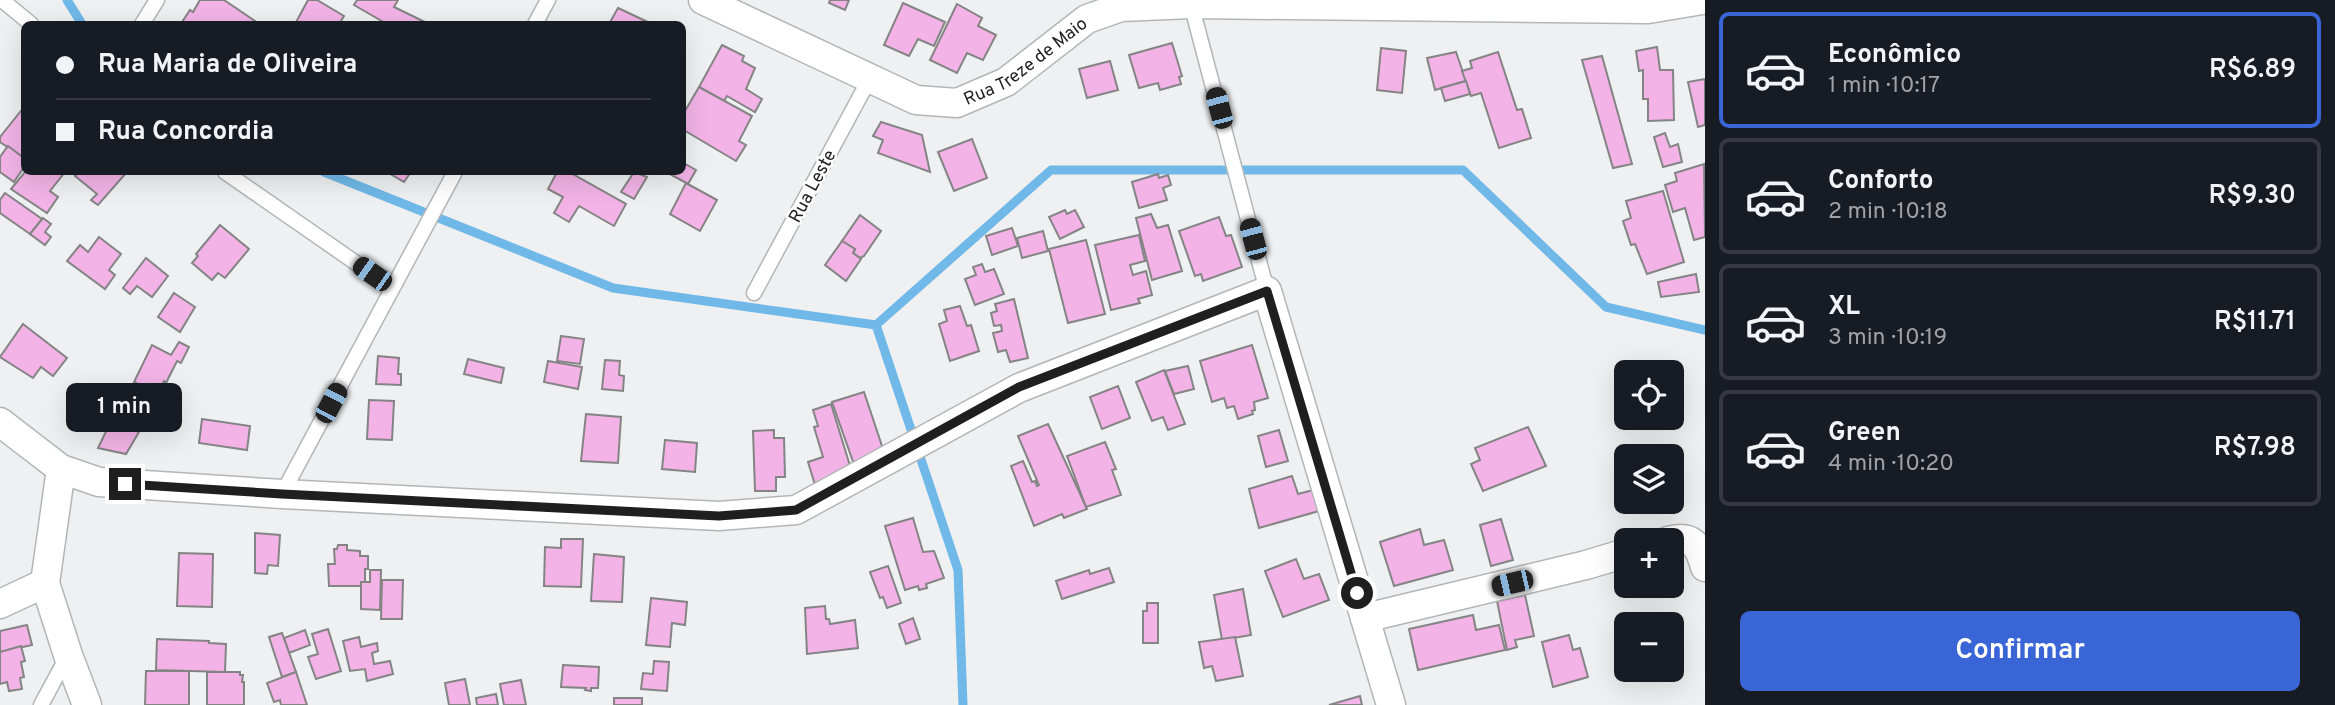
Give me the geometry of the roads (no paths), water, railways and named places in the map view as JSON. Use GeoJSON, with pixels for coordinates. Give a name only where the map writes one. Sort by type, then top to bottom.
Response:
{"type":"FeatureCollection","features":[{"type":"Feature","properties":{"kind":"street","name":"Rua Treze de Maio"},"geometry":{"type":"LineString","coordinates":[[703,0],[916,100],[957,103],[1006,82],[1087,19],[1121,7],[1191,4],[1648,9],[1702,0]]}},
{"type":"Feature","properties":{"kind":"street"},"geometry":{"type":"LineString","coordinates":[[0,422],[61,469],[99,482],[719,516],[796,510],[1019,387],[1267,291],[1391,705]]}},
{"type":"Feature","properties":{"kind":"street"},"geometry":{"type":"LineString","coordinates":[[61,469],[45,583],[87,705]]}},
{"type":"Feature","properties":{"kind":"street"},"geometry":{"type":"LineString","coordinates":[[1684,539],[1691,541],[1700,551],[1705,566]]}},
{"type":"Feature","properties":{"kind":"street"},"geometry":{"type":"LineString","coordinates":[[1364,618],[1614,557]]}},
{"type":"Feature","properties":{"kind":"street"},"geometry":{"type":"LineString","coordinates":[[0,604],[45,583]]}},
{"type":"Feature","properties":{"kind":"lane"},"geometry":{"type":"LineString","coordinates":[[2,0],[27,21]]}},
{"type":"Feature","properties":{"kind":"lane"},"geometry":{"type":"LineString","coordinates":[[144,21],[157,0]]}},
{"type":"Feature","properties":{"kind":"lane"},"geometry":{"type":"LineString","coordinates":[[537,21],[548,0]]}},
{"type":"Feature","properties":{"kind":"lane"},"geometry":{"type":"LineString","coordinates":[[1191,4],[1267,291]]}},
{"type":"Feature","properties":{"kind":"lane","name":"Rua Leste"},"geometry":{"type":"LineString","coordinates":[[754,293],[870,78]]}},
{"type":"Feature","properties":{"kind":"lane"},"geometry":{"type":"LineString","coordinates":[[229,175],[393,288]]}},
{"type":"Feature","properties":{"kind":"lane"},"geometry":{"type":"LineString","coordinates":[[282,494],[454,175]]}},
{"type":"Feature","properties":{"kind":"lane"},"geometry":{"type":"LineString","coordinates":[[41,705],[68,654]]}},
{"type":"Feature","properties":{"kind":"waterway"},"geometry":{"type":"LineString","coordinates":[[67,0],[80,21]]}},
{"type":"Feature","properties":{"kind":"waterway"},"geometry":{"type":"LineString","coordinates":[[331,175],[613,288],[876,325],[1051,170],[1463,170],[1606,307],[1705,330]]}},
{"type":"Feature","properties":{"kind":"waterway"},"geometry":{"type":"LineString","coordinates":[[876,325],[958,570],[963,705]]}}]}
